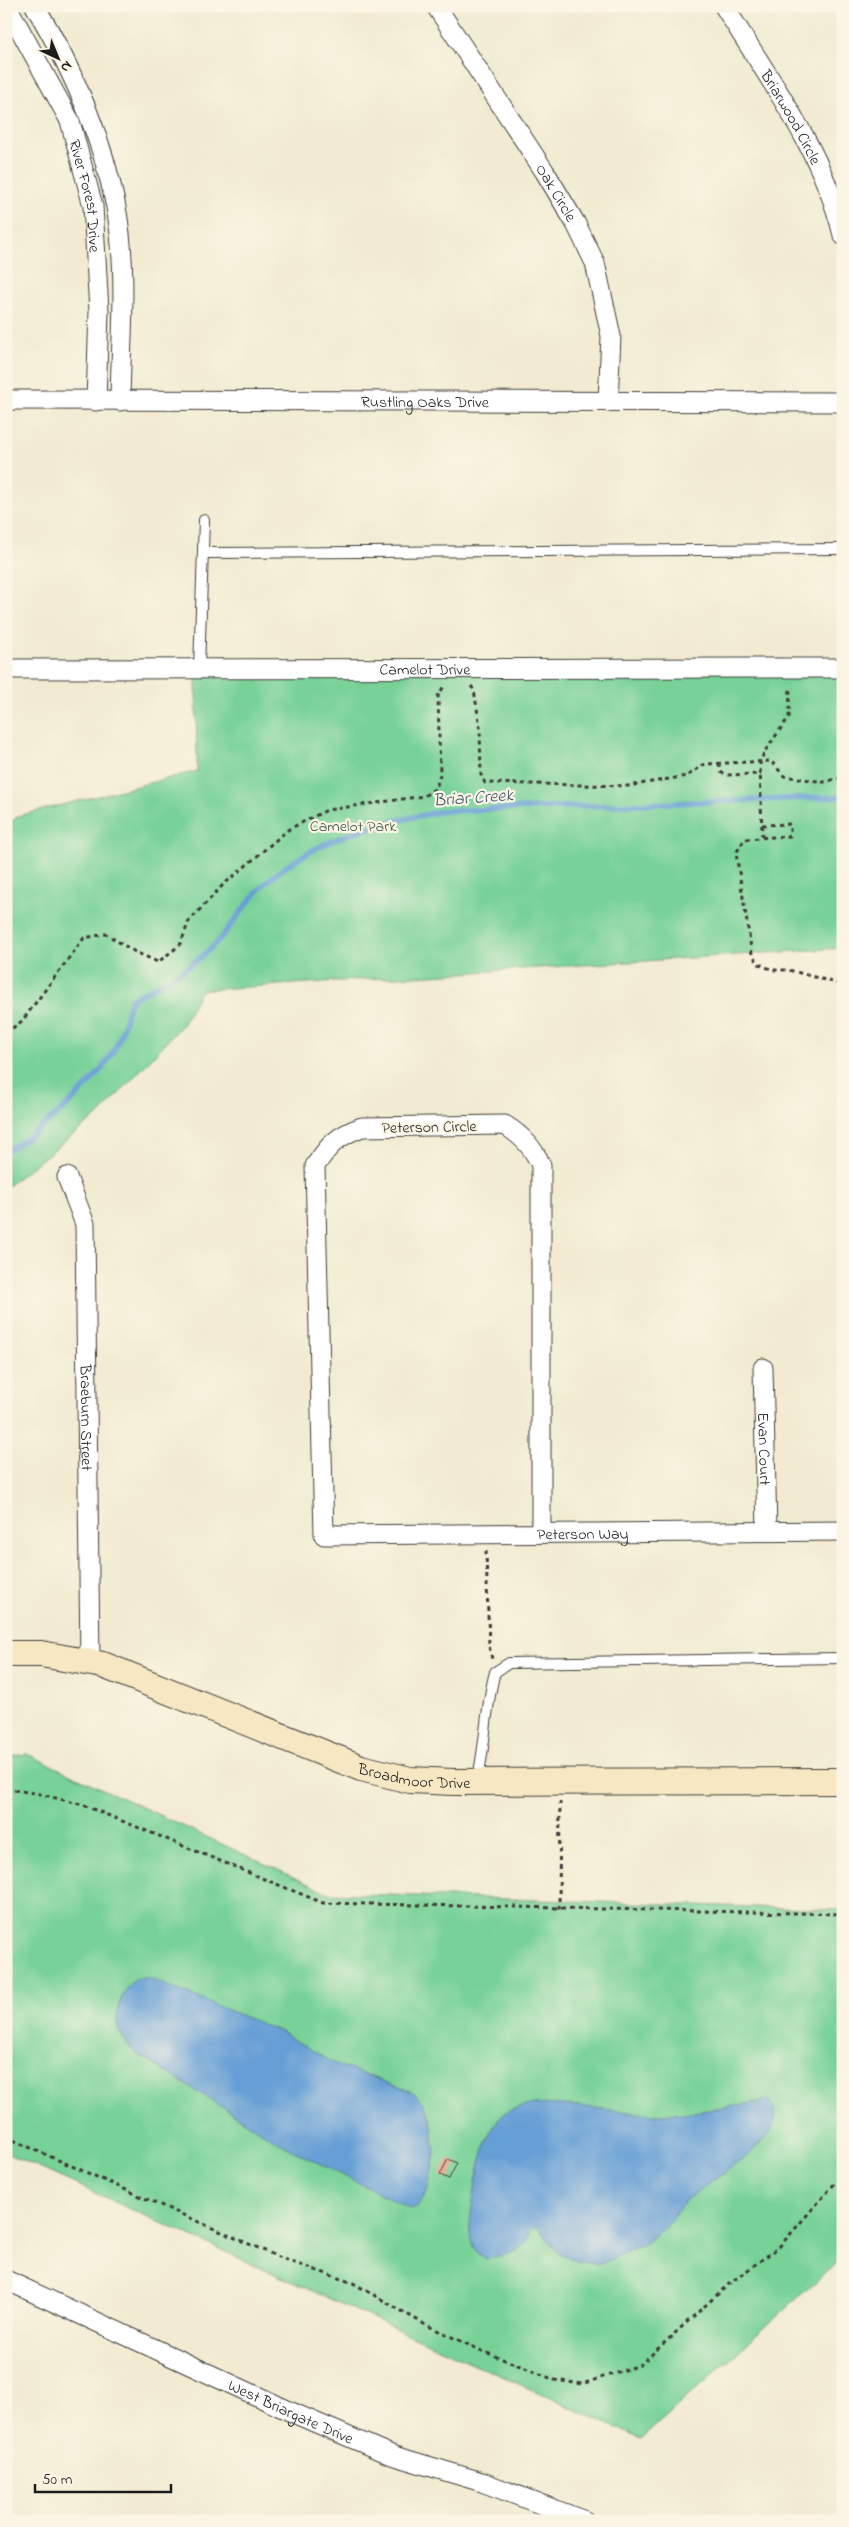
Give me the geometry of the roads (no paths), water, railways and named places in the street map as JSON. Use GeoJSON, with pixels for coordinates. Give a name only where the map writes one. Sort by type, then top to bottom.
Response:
{"type":"FeatureCollection","features":[{"type":"Feature","properties":{"kind":"street","name":"River Forest Drive"},"geometry":{"type":"LineString","coordinates":[[7,6],[70,121],[93,206],[99,311],[96,401]]}},
{"type":"Feature","properties":{"kind":"street","name":"River Forest Drive"},"geometry":{"type":"LineString","coordinates":[[35,6],[57,43],[74,80],[103,155],[116,208],[122,261],[120,401]]}},
{"type":"Feature","properties":{"kind":"street","name":"Oak Circle"},"geometry":{"type":"LineString","coordinates":[[436,6],[545,172],[576,224],[595,263],[611,336],[608,402]]}},
{"type":"Feature","properties":{"kind":"street","name":"Briarwood Circle"},"geometry":{"type":"LineString","coordinates":[[724,6],[819,164],[832,195],[843,236]]}},
{"type":"Feature","properties":{"kind":"street"},"geometry":{"type":"LineString","coordinates":[[54,89],[74,80]]}},
{"type":"Feature","properties":{"kind":"street","name":"Rustling Oaks Drive"},"geometry":{"type":"LineString","coordinates":[[6,400],[843,402]]}},
{"type":"Feature","properties":{"kind":"street","name":"Camelot Drive"},"geometry":{"type":"LineString","coordinates":[[6,669],[843,668]]}},
{"type":"Feature","properties":{"kind":"street","name":"Peterson Circle"},"geometry":{"type":"LineString","coordinates":[[324,1535],[315,1166],[328,1147],[343,1134],[362,1127],[504,1125],[524,1138],[541,1166],[541,1532]]}},
{"type":"Feature","properties":{"kind":"street","name":"Braeburn Street"},"geometry":{"type":"LineString","coordinates":[[67,1177],[85,1224],[90,1662]]}},
{"type":"Feature","properties":{"kind":"street","name":"Evan Court"},"geometry":{"type":"LineString","coordinates":[[763,1368],[767,1530]]}},
{"type":"Feature","properties":{"kind":"street","name":"Peterson Way"},"geometry":{"type":"LineString","coordinates":[[324,1535],[767,1530],[843,1531]]}},
{"type":"Feature","properties":{"kind":"street","name":"Broadmoor Drive"},"geometry":{"type":"LineString","coordinates":[[6,1654],[41,1654],[90,1662],[361,1768],[410,1780],[477,1782],[843,1780]]}},
{"type":"Feature","properties":{"kind":"street","name":"West Briargate Drive"},"geometry":{"type":"LineString","coordinates":[[6,2280],[298,2415],[392,2455],[482,2482],[585,2521]]}},
{"type":"Feature","properties":{"kind":"lane"},"geometry":{"type":"LineString","coordinates":[[199,669],[204,520]]}},
{"type":"Feature","properties":{"kind":"lane"},"geometry":{"type":"LineString","coordinates":[[203,553],[843,549]]}},
{"type":"Feature","properties":{"kind":"lane"},"geometry":{"type":"LineString","coordinates":[[477,1782],[484,1752],[490,1692],[496,1672],[509,1663],[843,1658]]}},
{"type":"Feature","properties":{"kind":"water"},"geometry":{"type":"Polygon","coordinates":[[[138,1978],[149,1978],[279,2031],[335,2064],[413,2092],[424,2103],[431,2118],[435,2154],[427,2192],[418,2206],[411,2209],[290,2149],[137,2054],[121,2035],[117,2016],[120,2003],[129,1985],[138,1978]]]}},
{"type":"Feature","properties":{"kind":"water"},"geometry":{"type":"Polygon","coordinates":[[[768,2100],[775,2110],[776,2123],[766,2138],[747,2156],[687,2199],[666,2226],[647,2242],[601,2264],[579,2262],[558,2252],[537,2226],[531,2229],[528,2238],[520,2248],[508,2254],[486,2259],[474,2248],[471,2242],[471,2211],[478,2170],[488,2137],[493,2127],[505,2113],[519,2107],[556,2105],[669,2114],[712,2110],[768,2100]]]}},
{"type":"Feature","properties":{"kind":"waterway","name":"Briar Creek"},"geometry":{"type":"LineString","coordinates":[[6,1151],[37,1131],[87,1086],[112,1054],[119,1039],[131,999],[189,966],[219,940],[256,893],[270,879],[290,864],[331,841],[397,820],[444,811],[843,797]]}},
{"type":"Feature","properties":{"kind":"park label","name":"Camelot Park"},"geometry":{"type":"Point","coordinates":[353,825]}}]}
